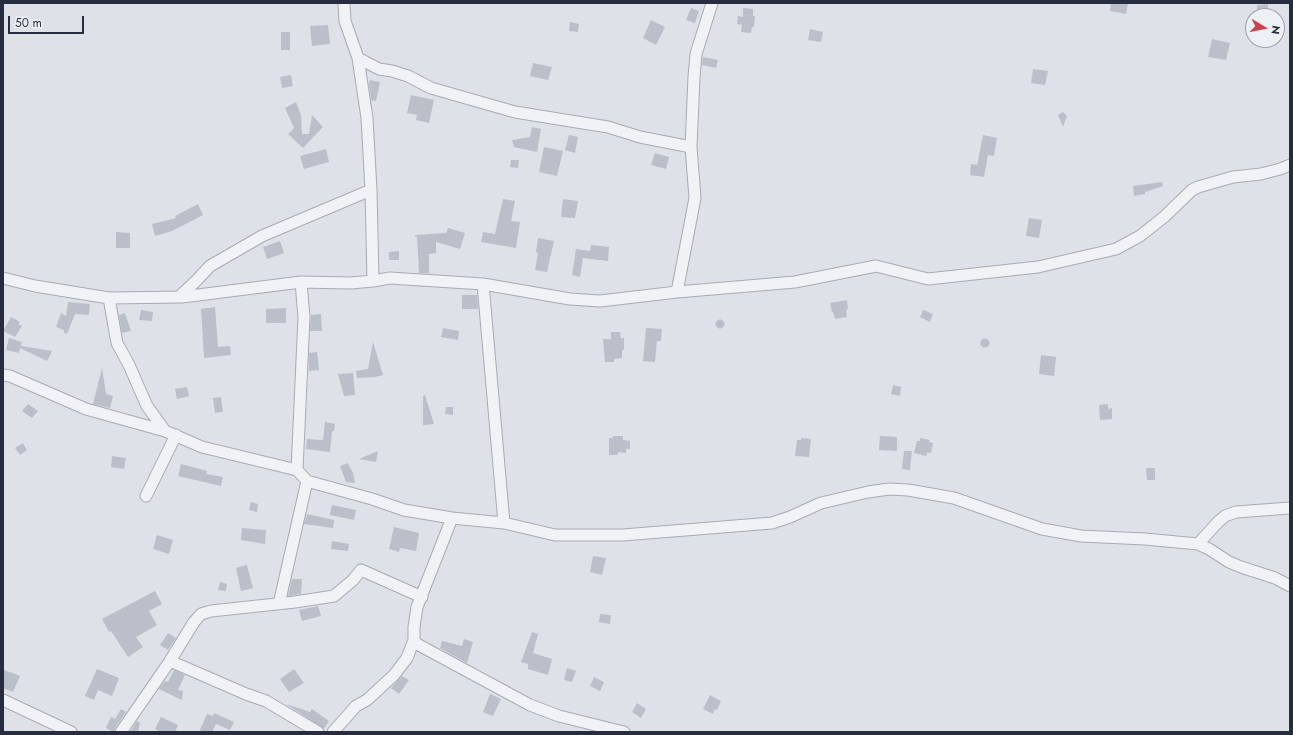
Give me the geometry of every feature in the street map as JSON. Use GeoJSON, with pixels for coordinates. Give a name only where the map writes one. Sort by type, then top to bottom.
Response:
{"type":"FeatureCollection","features":[{"type":"Feature","properties":{"kind":"street"},"geometry":{"type":"LineString","coordinates":[[344,3],[345,21],[358,58],[367,118],[371,190],[373,281]]}},
{"type":"Feature","properties":{"kind":"street"},"geometry":{"type":"LineString","coordinates":[[677,292],[695,198],[691,147],[696,54],[712,3]]}},
{"type":"Feature","properties":{"kind":"street"},"geometry":{"type":"LineString","coordinates":[[358,58],[379,69],[408,76],[432,88],[515,112],[608,127],[644,138],[691,147]]}},
{"type":"Feature","properties":{"kind":"street"},"geometry":{"type":"LineString","coordinates":[[3,278],[35,286],[109,298],[179,296],[302,282],[351,283],[390,278],[483,284],[570,299],[600,301],[677,292],[795,282],[876,266],[928,279],[1038,267],[1116,249],[1140,236],[1164,217],[1198,186],[1233,177],[1261,174],[1290,165]]}},
{"type":"Feature","properties":{"kind":"street"},"geometry":{"type":"LineString","coordinates":[[179,296],[210,266],[262,236],[371,190]]}},
{"type":"Feature","properties":{"kind":"street"},"geometry":{"type":"LineString","coordinates":[[297,470],[304,317],[302,282]]}},
{"type":"Feature","properties":{"kind":"street"},"geometry":{"type":"LineString","coordinates":[[483,284],[504,523]]}},
{"type":"Feature","properties":{"kind":"street"},"geometry":{"type":"LineString","coordinates":[[109,298],[117,343],[129,364],[148,406],[165,431]]}},
{"type":"Feature","properties":{"kind":"street"},"geometry":{"type":"LineString","coordinates":[[3,375],[10,376],[86,409],[165,431],[202,447],[297,470],[307,481],[372,499],[404,510],[452,518],[504,523],[555,535],[623,535],[772,523],[790,517],[821,503],[868,492],[889,489],[908,490],[954,498],[1042,529],[1081,536],[1145,539],[1198,544],[1229,562],[1276,578],[1290,586]]}},
{"type":"Feature","properties":{"kind":"street"},"geometry":{"type":"LineString","coordinates":[[146,496],[176,435]]}},
{"type":"Feature","properties":{"kind":"street"},"geometry":{"type":"LineString","coordinates":[[279,604],[307,481]]}},
{"type":"Feature","properties":{"kind":"street"},"geometry":{"type":"LineString","coordinates":[[1198,544],[1225,516],[1236,512],[1290,508]]}},
{"type":"Feature","properties":{"kind":"street"},"geometry":{"type":"LineString","coordinates":[[333,732],[356,706],[367,700],[394,675],[407,658],[414,640],[417,607],[452,518]]}},
{"type":"Feature","properties":{"kind":"street"},"geometry":{"type":"LineString","coordinates":[[121,732],[170,661],[194,622],[201,614],[211,611],[306,601],[334,596],[353,580],[361,570],[422,597]]}},
{"type":"Feature","properties":{"kind":"street"},"geometry":{"type":"LineString","coordinates":[[414,640],[420,646],[530,705],[559,716],[624,732]]}},
{"type":"Feature","properties":{"kind":"street"},"geometry":{"type":"LineString","coordinates":[[170,661],[246,694],[266,701],[318,732]]}},
{"type":"Feature","properties":{"kind":"street"},"geometry":{"type":"LineString","coordinates":[[3,700],[72,732]]}},
{"type":"Feature","properties":{"kind":"building"},"geometry":{"type":"Polygon","coordinates":[[[1111,3],[1128,3],[1126,14],[1110,11],[1111,3]]]}},
{"type":"Feature","properties":{"kind":"building"},"geometry":{"type":"Polygon","coordinates":[[[1268,4],[1268,8],[1257,8],[1257,5],[1268,4]]]}},
{"type":"Feature","properties":{"kind":"building"},"geometry":{"type":"Polygon","coordinates":[[[691,8],[699,11],[695,23],[686,20],[691,8]]]}},
{"type":"Feature","properties":{"kind":"building"},"geometry":{"type":"Polygon","coordinates":[[[743,8],[753,9],[753,16],[755,16],[754,27],[752,27],[751,33],[741,32],[742,25],[737,24],[738,16],[743,17],[743,8]]]}},
{"type":"Feature","properties":{"kind":"building"},"geometry":{"type":"Polygon","coordinates":[[[651,20],[665,27],[656,45],[643,38],[651,20]]]}},
{"type":"Feature","properties":{"kind":"building"},"geometry":{"type":"Polygon","coordinates":[[[570,22],[579,24],[578,32],[569,31],[570,22]]]}},
{"type":"Feature","properties":{"kind":"building"},"geometry":{"type":"Polygon","coordinates":[[[328,25],[330,44],[312,46],[310,26],[328,25]]]}},
{"type":"Feature","properties":{"kind":"building"},"geometry":{"type":"Polygon","coordinates":[[[810,29],[823,32],[821,42],[808,40],[810,29]]]}},
{"type":"Feature","properties":{"kind":"building"},"geometry":{"type":"Polygon","coordinates":[[[281,32],[290,32],[290,50],[281,50],[281,32]]]}},
{"type":"Feature","properties":{"kind":"building"},"geometry":{"type":"Polygon","coordinates":[[[1212,39],[1230,43],[1226,60],[1208,57],[1212,39]]]}},
{"type":"Feature","properties":{"kind":"building"},"geometry":{"type":"Polygon","coordinates":[[[703,57],[718,60],[716,68],[702,65],[703,57]]]}},
{"type":"Feature","properties":{"kind":"building"},"geometry":{"type":"Polygon","coordinates":[[[533,63],[552,67],[548,80],[530,76],[533,63]]]}},
{"type":"Feature","properties":{"kind":"building"},"geometry":{"type":"Polygon","coordinates":[[[1033,69],[1048,71],[1045,85],[1031,83],[1033,69]]]}},
{"type":"Feature","properties":{"kind":"building"},"geometry":{"type":"Polygon","coordinates":[[[291,75],[293,86],[282,88],[280,77],[291,75]]]}},
{"type":"Feature","properties":{"kind":"building"},"geometry":{"type":"Polygon","coordinates":[[[370,80],[380,82],[376,101],[371,100],[370,80]]]}},
{"type":"Feature","properties":{"kind":"building"},"geometry":{"type":"Polygon","coordinates":[[[411,95],[434,100],[429,123],[416,120],[417,115],[407,113],[411,95]]]}},
{"type":"Feature","properties":{"kind":"building"},"geometry":{"type":"Polygon","coordinates":[[[296,102],[301,115],[302,134],[309,134],[312,115],[323,127],[303,148],[288,134],[294,128],[285,108],[296,102]]]}},
{"type":"Feature","properties":{"kind":"building"},"geometry":{"type":"Polygon","coordinates":[[[1063,112],[1067,116],[1063,127],[1058,115],[1063,112]]]}},
{"type":"Feature","properties":{"kind":"building"},"geometry":{"type":"Polygon","coordinates":[[[532,127],[541,129],[537,152],[514,147],[512,140],[530,137],[532,127]]]}},
{"type":"Feature","properties":{"kind":"building"},"geometry":{"type":"Polygon","coordinates":[[[569,135],[578,137],[575,153],[565,150],[569,135]]]}},
{"type":"Feature","properties":{"kind":"building"},"geometry":{"type":"Polygon","coordinates":[[[983,135],[997,138],[994,156],[988,155],[984,177],[970,175],[971,164],[977,165],[983,135]]]}},
{"type":"Feature","properties":{"kind":"building"},"geometry":{"type":"Polygon","coordinates":[[[544,147],[563,151],[557,176],[539,172],[544,147]]]}},
{"type":"Feature","properties":{"kind":"building"},"geometry":{"type":"Polygon","coordinates":[[[326,149],[329,162],[304,169],[300,156],[326,149]]]}},
{"type":"Feature","properties":{"kind":"building"},"geometry":{"type":"Polygon","coordinates":[[[655,153],[669,157],[666,169],[651,165],[655,153]]]}},
{"type":"Feature","properties":{"kind":"building"},"geometry":{"type":"Polygon","coordinates":[[[511,160],[519,160],[518,168],[510,167],[511,160]]]}},
{"type":"Feature","properties":{"kind":"building"},"geometry":{"type":"Polygon","coordinates":[[[1162,182],[1163,186],[1145,192],[1145,194],[1134,196],[1133,186],[1162,182]]]}},
{"type":"Feature","properties":{"kind":"building"},"geometry":{"type":"Polygon","coordinates":[[[503,199],[515,201],[511,221],[520,222],[516,248],[481,242],[483,232],[495,234],[503,199]]]}},
{"type":"Feature","properties":{"kind":"building"},"geometry":{"type":"Polygon","coordinates":[[[563,199],[578,201],[575,218],[561,217],[563,199]]]}},
{"type":"Feature","properties":{"kind":"building"},"geometry":{"type":"Polygon","coordinates":[[[198,204],[203,215],[172,231],[155,236],[152,224],[176,218],[175,216],[198,204]]]}},
{"type":"Feature","properties":{"kind":"building"},"geometry":{"type":"Polygon","coordinates":[[[1029,218],[1042,220],[1039,238],[1026,236],[1029,218]]]}},
{"type":"Feature","properties":{"kind":"building"},"geometry":{"type":"Polygon","coordinates":[[[448,228],[465,233],[460,249],[436,242],[436,253],[429,254],[429,273],[419,273],[417,237],[415,235],[446,233],[448,228]]]}},
{"type":"Feature","properties":{"kind":"building"},"geometry":{"type":"Polygon","coordinates":[[[116,232],[130,233],[130,248],[116,248],[116,232]]]}},
{"type":"Feature","properties":{"kind":"building"},"geometry":{"type":"Polygon","coordinates":[[[538,238],[554,241],[547,272],[535,270],[538,253],[536,252],[538,238]]]}},
{"type":"Feature","properties":{"kind":"building"},"geometry":{"type":"Polygon","coordinates":[[[280,241],[284,253],[267,259],[263,247],[280,241]]]}},
{"type":"Feature","properties":{"kind":"building"},"geometry":{"type":"Polygon","coordinates":[[[591,245],[609,247],[608,261],[583,258],[580,277],[572,275],[576,249],[590,251],[591,245]]]}},
{"type":"Feature","properties":{"kind":"building"},"geometry":{"type":"Polygon","coordinates":[[[399,251],[399,260],[389,260],[389,252],[399,251]]]}},
{"type":"Feature","properties":{"kind":"building"},"geometry":{"type":"Polygon","coordinates":[[[462,295],[477,295],[478,309],[462,309],[462,295]]]}},
{"type":"Feature","properties":{"kind":"building"},"geometry":{"type":"Polygon","coordinates":[[[847,300],[847,317],[835,319],[830,303],[847,300]]]}},
{"type":"Feature","properties":{"kind":"building"},"geometry":{"type":"Polygon","coordinates":[[[68,302],[90,304],[89,315],[75,314],[67,334],[64,333],[64,330],[56,327],[61,313],[66,316],[68,302]]]}},
{"type":"Feature","properties":{"kind":"building"},"geometry":{"type":"Polygon","coordinates":[[[215,307],[218,347],[230,346],[231,355],[204,358],[201,309],[215,307]]]}},
{"type":"Feature","properties":{"kind":"building"},"geometry":{"type":"Polygon","coordinates":[[[286,308],[286,323],[266,323],[266,309],[286,308]]]}},
{"type":"Feature","properties":{"kind":"building"},"geometry":{"type":"Polygon","coordinates":[[[141,310],[153,312],[152,321],[139,320],[141,310]]]}},
{"type":"Feature","properties":{"kind":"building"},"geometry":{"type":"Polygon","coordinates":[[[923,310],[933,314],[930,322],[920,317],[923,310]]]}},
{"type":"Feature","properties":{"kind":"building"},"geometry":{"type":"Polygon","coordinates":[[[125,313],[131,331],[122,333],[119,315],[125,313]]]}},
{"type":"Feature","properties":{"kind":"building"},"geometry":{"type":"Polygon","coordinates":[[[321,314],[322,331],[310,331],[311,315],[321,314]]]}},
{"type":"Feature","properties":{"kind":"building"},"geometry":{"type":"Polygon","coordinates":[[[11,317],[20,322],[18,324],[22,326],[15,337],[3,331],[11,317]]]}},
{"type":"Feature","properties":{"kind":"building"},"geometry":{"type":"Polygon","coordinates":[[[720,319],[725,324],[720,329],[715,324],[720,319]]]}},
{"type":"Feature","properties":{"kind":"building"},"geometry":{"type":"Polygon","coordinates":[[[443,328],[459,331],[458,340],[441,337],[443,328]]]}},
{"type":"Feature","properties":{"kind":"building"},"geometry":{"type":"Polygon","coordinates":[[[646,328],[662,329],[661,341],[657,341],[655,362],[643,361],[646,328]]]}},
{"type":"Feature","properties":{"kind":"building"},"geometry":{"type":"Polygon","coordinates":[[[611,332],[620,332],[621,338],[624,338],[624,350],[622,350],[622,358],[614,359],[614,362],[605,362],[603,339],[611,339],[611,332]]]}},
{"type":"Feature","properties":{"kind":"building"},"geometry":{"type":"Polygon","coordinates":[[[9,338],[22,342],[20,347],[52,351],[47,361],[20,348],[19,353],[6,350],[9,338]]]}},
{"type":"Feature","properties":{"kind":"building"},"geometry":{"type":"Polygon","coordinates":[[[983,339],[987,339],[989,343],[987,347],[983,347],[981,345],[981,341],[983,339]]]}},
{"type":"Feature","properties":{"kind":"building"},"geometry":{"type":"Polygon","coordinates":[[[373,342],[383,375],[357,378],[356,371],[368,369],[373,342]]]}},
{"type":"Feature","properties":{"kind":"building"},"geometry":{"type":"Polygon","coordinates":[[[317,352],[319,370],[309,371],[309,353],[317,352]]]}},
{"type":"Feature","properties":{"kind":"building"},"geometry":{"type":"Polygon","coordinates":[[[1041,355],[1056,357],[1054,376],[1039,374],[1041,355]]]}},
{"type":"Feature","properties":{"kind":"building"},"geometry":{"type":"Polygon","coordinates":[[[102,368],[106,394],[113,396],[110,408],[93,404],[102,368]]]}},
{"type":"Feature","properties":{"kind":"building"},"geometry":{"type":"Polygon","coordinates":[[[353,373],[355,395],[344,396],[338,374],[353,373]]]}},
{"type":"Feature","properties":{"kind":"building"},"geometry":{"type":"Polygon","coordinates":[[[893,385],[901,387],[900,396],[891,394],[893,385]]]}},
{"type":"Feature","properties":{"kind":"building"},"geometry":{"type":"Polygon","coordinates":[[[187,387],[189,396],[177,399],[175,389],[187,387]]]}},
{"type":"Feature","properties":{"kind":"building"},"geometry":{"type":"Polygon","coordinates":[[[425,395],[434,424],[423,425],[423,396],[425,395]]]}},
{"type":"Feature","properties":{"kind":"building"},"geometry":{"type":"Polygon","coordinates":[[[221,397],[223,412],[215,413],[213,398],[221,397]]]}},
{"type":"Feature","properties":{"kind":"building"},"geometry":{"type":"Polygon","coordinates":[[[28,404],[38,411],[32,418],[22,411],[28,404]]]}},
{"type":"Feature","properties":{"kind":"building"},"geometry":{"type":"Polygon","coordinates":[[[1108,404],[1108,409],[1112,408],[1112,419],[1100,420],[1099,405],[1108,404]]]}},
{"type":"Feature","properties":{"kind":"building"},"geometry":{"type":"Polygon","coordinates":[[[446,407],[453,407],[453,415],[445,414],[446,407]]]}},
{"type":"Feature","properties":{"kind":"building"},"geometry":{"type":"Polygon","coordinates":[[[325,422],[335,424],[334,431],[332,431],[330,452],[306,449],[307,439],[323,440],[325,422]]]}},
{"type":"Feature","properties":{"kind":"building"},"geometry":{"type":"Polygon","coordinates":[[[613,436],[623,436],[623,440],[630,441],[630,449],[626,449],[626,453],[618,452],[618,455],[609,455],[609,438],[613,438],[613,436]]]}},
{"type":"Feature","properties":{"kind":"building"},"geometry":{"type":"Polygon","coordinates":[[[880,436],[897,437],[897,451],[879,450],[880,436]]]}},
{"type":"Feature","properties":{"kind":"building"},"geometry":{"type":"Polygon","coordinates":[[[801,438],[811,439],[809,457],[795,456],[797,440],[801,440],[801,438]]]}},
{"type":"Feature","properties":{"kind":"building"},"geometry":{"type":"Polygon","coordinates":[[[920,438],[930,440],[929,442],[933,443],[931,453],[927,453],[926,456],[914,453],[917,441],[920,441],[920,438]]]}},
{"type":"Feature","properties":{"kind":"building"},"geometry":{"type":"Polygon","coordinates":[[[23,443],[27,450],[20,455],[15,448],[23,443]]]}},
{"type":"Feature","properties":{"kind":"building"},"geometry":{"type":"Polygon","coordinates":[[[378,451],[376,462],[359,459],[378,451]]]}},
{"type":"Feature","properties":{"kind":"building"},"geometry":{"type":"Polygon","coordinates":[[[904,451],[912,451],[910,470],[902,469],[904,451]]]}},
{"type":"Feature","properties":{"kind":"building"},"geometry":{"type":"Polygon","coordinates":[[[112,456],[126,458],[124,469],[111,467],[112,456]]]}},
{"type":"Feature","properties":{"kind":"building"},"geometry":{"type":"Polygon","coordinates":[[[348,463],[353,473],[355,483],[346,482],[340,466],[348,463]]]}},
{"type":"Feature","properties":{"kind":"building"},"geometry":{"type":"Polygon","coordinates":[[[181,464],[207,471],[206,474],[223,477],[221,486],[178,476],[181,464]]]}},
{"type":"Feature","properties":{"kind":"building"},"geometry":{"type":"Polygon","coordinates":[[[1146,468],[1155,468],[1155,480],[1147,480],[1146,468]]]}},
{"type":"Feature","properties":{"kind":"building"},"geometry":{"type":"Polygon","coordinates":[[[251,502],[258,504],[257,512],[249,510],[251,502]]]}},
{"type":"Feature","properties":{"kind":"building"},"geometry":{"type":"Polygon","coordinates":[[[332,505],[356,510],[354,520],[330,515],[332,505]]]}},
{"type":"Feature","properties":{"kind":"building"},"geometry":{"type":"Polygon","coordinates":[[[307,514],[334,520],[333,528],[304,524],[307,514]]]}},
{"type":"Feature","properties":{"kind":"building"},"geometry":{"type":"Polygon","coordinates":[[[394,527],[419,533],[416,551],[400,548],[399,552],[389,549],[394,527]]]}},
{"type":"Feature","properties":{"kind":"building"},"geometry":{"type":"Polygon","coordinates":[[[242,528],[266,530],[265,544],[241,540],[242,528]]]}},
{"type":"Feature","properties":{"kind":"building"},"geometry":{"type":"Polygon","coordinates":[[[157,535],[173,540],[169,554],[153,549],[157,535]]]}},
{"type":"Feature","properties":{"kind":"building"},"geometry":{"type":"Polygon","coordinates":[[[332,541],[349,544],[348,551],[331,549],[332,541]]]}},
{"type":"Feature","properties":{"kind":"building"},"geometry":{"type":"Polygon","coordinates":[[[593,556],[606,558],[602,575],[590,572],[593,556]]]}},
{"type":"Feature","properties":{"kind":"building"},"geometry":{"type":"Polygon","coordinates":[[[247,565],[253,588],[241,591],[236,568],[247,565]]]}},
{"type":"Feature","properties":{"kind":"building"},"geometry":{"type":"Polygon","coordinates":[[[292,579],[302,579],[301,594],[288,596],[292,579]]]}},
{"type":"Feature","properties":{"kind":"building"},"geometry":{"type":"Polygon","coordinates":[[[220,582],[227,584],[226,591],[218,590],[220,582]]]}},
{"type":"Feature","properties":{"kind":"building"},"geometry":{"type":"Polygon","coordinates":[[[155,591],[162,604],[149,611],[157,625],[136,637],[143,647],[128,657],[111,631],[109,632],[102,619],[155,591]]]}},
{"type":"Feature","properties":{"kind":"building"},"geometry":{"type":"Polygon","coordinates":[[[318,606],[321,616],[302,621],[299,610],[318,606]]]}},
{"type":"Feature","properties":{"kind":"building"},"geometry":{"type":"Polygon","coordinates":[[[600,614],[611,615],[610,624],[599,622],[600,614]]]}},
{"type":"Feature","properties":{"kind":"building"},"geometry":{"type":"Polygon","coordinates":[[[532,632],[538,634],[533,653],[552,659],[548,675],[528,669],[528,664],[521,662],[532,632]]]}},
{"type":"Feature","properties":{"kind":"building"},"geometry":{"type":"Polygon","coordinates":[[[168,633],[176,638],[168,650],[160,645],[168,633]]]}},
{"type":"Feature","properties":{"kind":"building"},"geometry":{"type":"Polygon","coordinates":[[[464,639],[473,642],[467,663],[440,648],[442,641],[462,646],[464,639]]]}},
{"type":"Feature","properties":{"kind":"building"},"geometry":{"type":"Polygon","coordinates":[[[567,668],[576,671],[572,682],[564,680],[567,668]]]}},
{"type":"Feature","properties":{"kind":"building"},"geometry":{"type":"Polygon","coordinates":[[[3,669],[20,676],[13,692],[3,688],[3,669]]]}},
{"type":"Feature","properties":{"kind":"building"},"geometry":{"type":"Polygon","coordinates":[[[97,669],[119,678],[112,696],[98,690],[94,700],[85,696],[97,669]]]}},
{"type":"Feature","properties":{"kind":"building"},"geometry":{"type":"Polygon","coordinates":[[[294,669],[304,683],[289,692],[280,679],[294,669]]]}},
{"type":"Feature","properties":{"kind":"building"},"geometry":{"type":"Polygon","coordinates":[[[174,670],[185,675],[178,690],[183,691],[182,700],[159,689],[165,681],[168,682],[174,670]]]}},
{"type":"Feature","properties":{"kind":"building"},"geometry":{"type":"Polygon","coordinates":[[[402,676],[409,680],[399,694],[391,688],[402,676]]]}},
{"type":"Feature","properties":{"kind":"building"},"geometry":{"type":"Polygon","coordinates":[[[594,677],[604,682],[600,691],[590,686],[594,677]]]}},
{"type":"Feature","properties":{"kind":"building"},"geometry":{"type":"Polygon","coordinates":[[[490,694],[501,699],[493,716],[483,712],[490,694]]]}},
{"type":"Feature","properties":{"kind":"building"},"geometry":{"type":"Polygon","coordinates":[[[710,695],[721,701],[717,710],[715,709],[713,714],[703,709],[710,695]]]}},
{"type":"Feature","properties":{"kind":"building"},"geometry":{"type":"Polygon","coordinates":[[[637,703],[646,709],[641,718],[632,712],[637,703]]]}},
{"type":"Feature","properties":{"kind":"building"},"geometry":{"type":"Polygon","coordinates":[[[286,704],[310,712],[312,709],[329,721],[324,729],[286,704]]]}},
{"type":"Feature","properties":{"kind":"building"},"geometry":{"type":"Polygon","coordinates":[[[121,709],[126,712],[115,728],[114,732],[106,728],[111,717],[115,719],[121,709]]]}},
{"type":"Feature","properties":{"kind":"building"},"geometry":{"type":"Polygon","coordinates":[[[214,713],[234,722],[230,730],[216,724],[212,732],[199,732],[207,714],[213,716],[214,713]]]}},
{"type":"Feature","properties":{"kind":"building"},"geometry":{"type":"Polygon","coordinates":[[[161,717],[178,725],[175,732],[161,732],[155,729],[161,717]]]}},
{"type":"Feature","properties":{"kind":"building"},"geometry":{"type":"Polygon","coordinates":[[[137,721],[140,723],[138,732],[130,732],[137,721]]]}}]}
